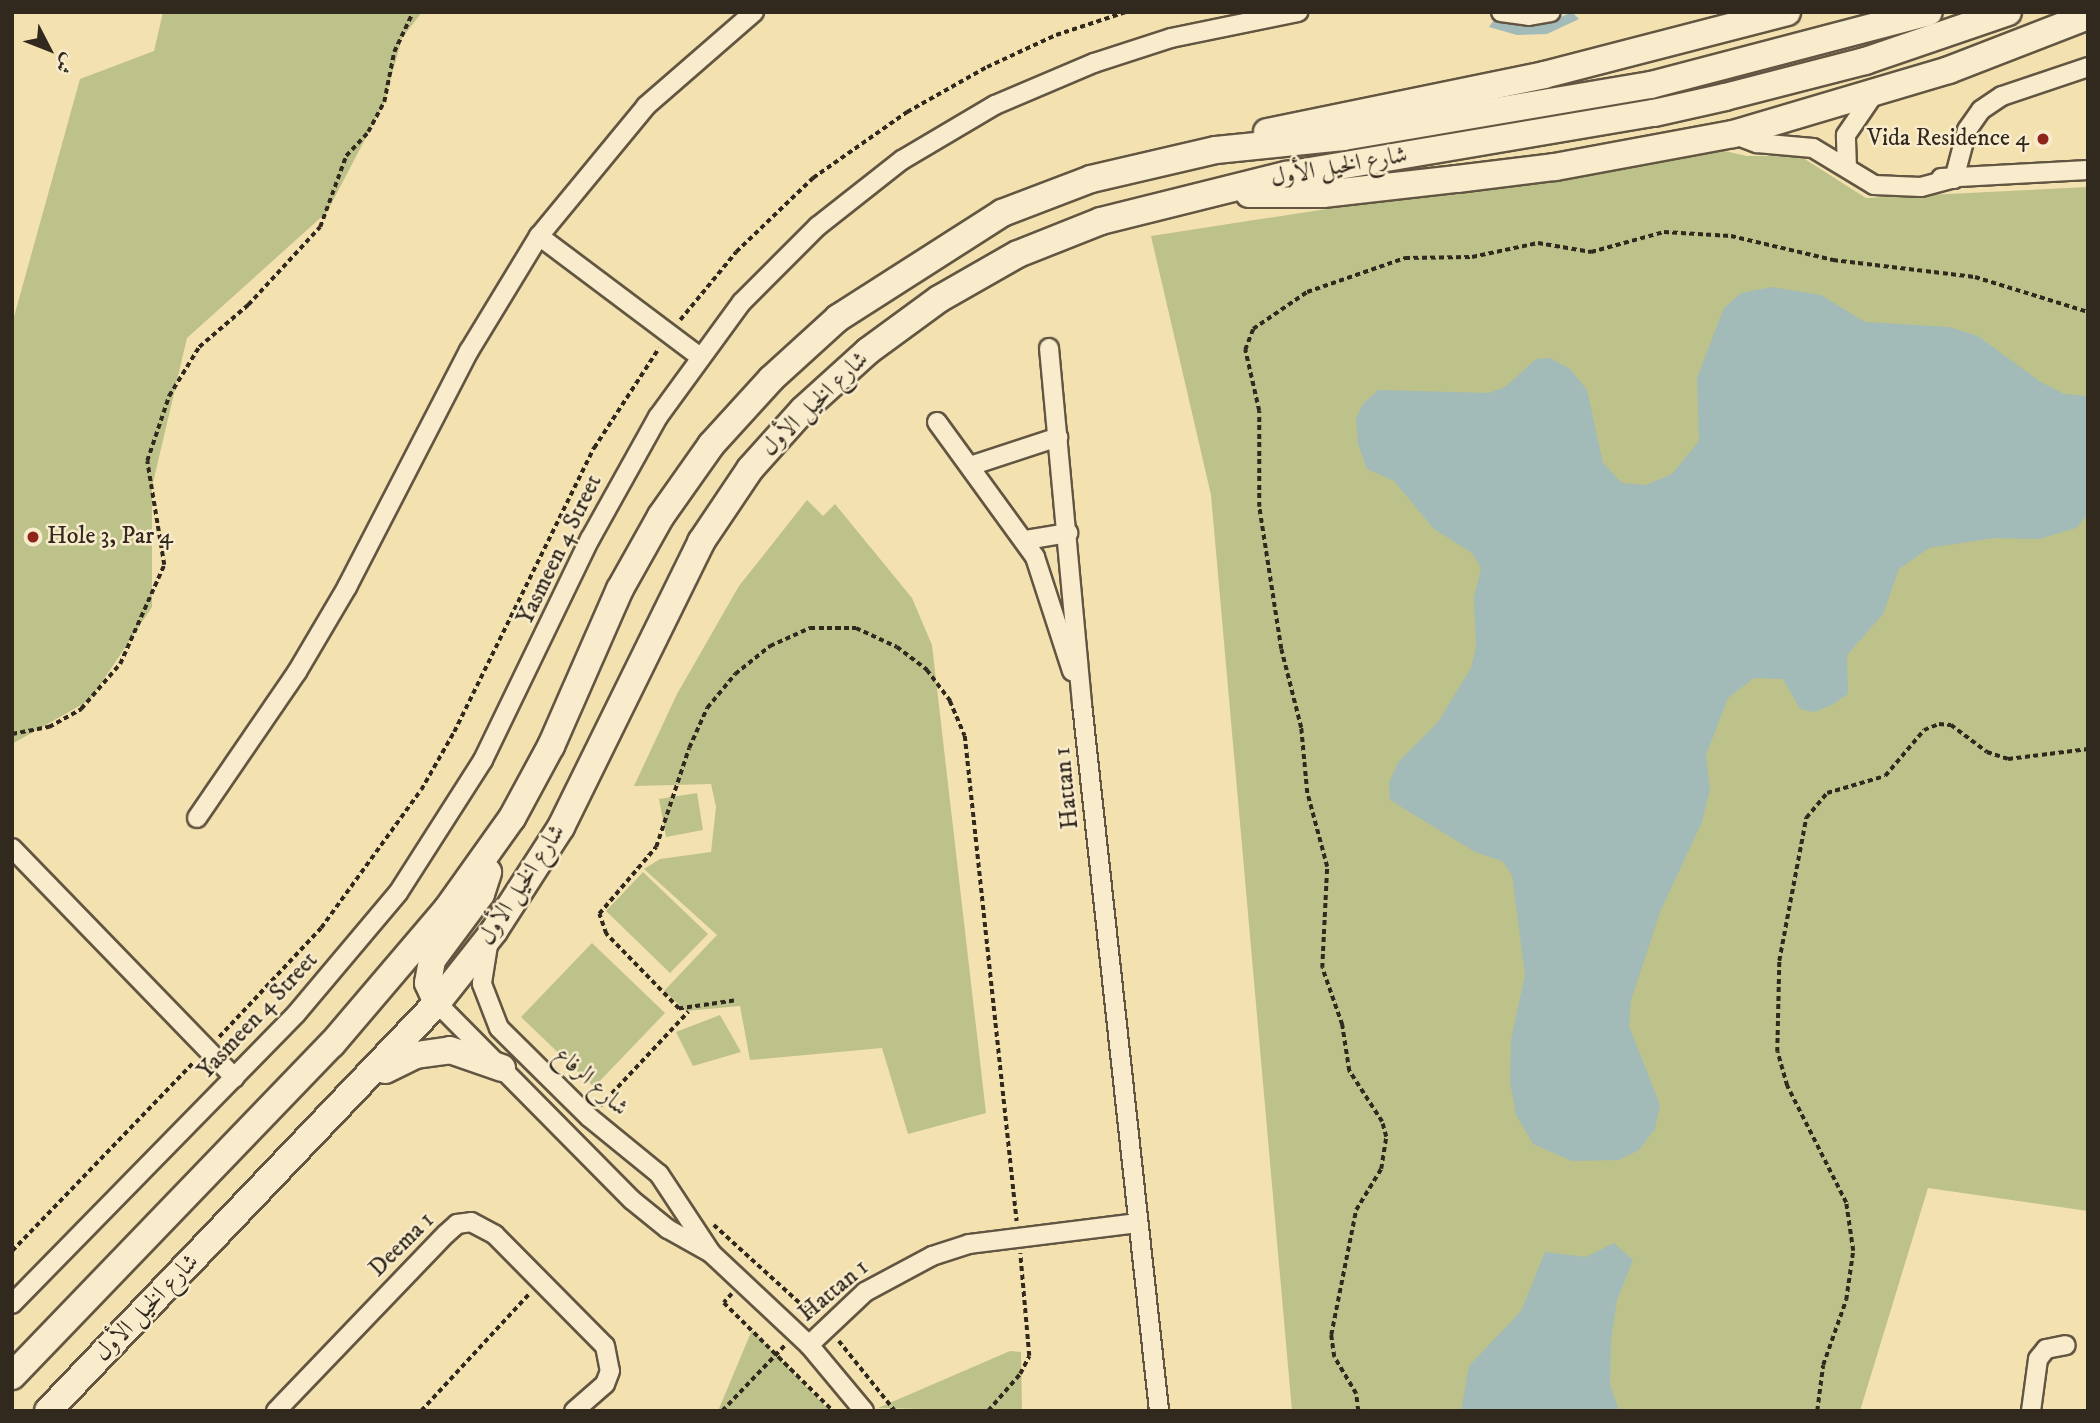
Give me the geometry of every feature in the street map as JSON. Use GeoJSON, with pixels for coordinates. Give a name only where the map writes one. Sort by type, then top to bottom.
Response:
{"type":"FeatureCollection","features":[{"type":"Feature","properties":{"kind":"main road"},"geometry":{"type":"LineString","coordinates":[[1216,150],[1276,130],[1544,75],[1787,12]]}},
{"type":"Feature","properties":{"kind":"main road","name":"شارع الخيل الأول"},"geometry":{"type":"LineString","coordinates":[[12,1376],[341,1033],[412,953],[489,853],[551,746],[620,589],[661,516],[711,445],[771,379],[838,318],[1002,213],[1091,179],[1216,150],[1343,137],[1573,100],[1720,70],[1928,12]]}},
{"type":"Feature","properties":{"kind":"main road","name":"شارع الخيل الأول"},"geometry":{"type":"LineString","coordinates":[[48,1411],[367,1079],[437,1003],[494,932],[585,781],[701,542],[750,469],[803,410],[867,351],[939,299],[1018,254],[1101,221],[1228,193],[1286,175],[1654,113],[1725,97],[1866,61],[2008,12]]}},
{"type":"Feature","properties":{"kind":"main road"},"geometry":{"type":"LineString","coordinates":[[1228,193],[1323,194],[1457,179],[1555,167],[1733,134],[1874,94],[2088,16]]}},
{"type":"Feature","properties":{"kind":"main road"},"geometry":{"type":"LineString","coordinates":[[437,1003],[428,982],[432,960],[481,894],[489,853]]}},
{"type":"Feature","properties":{"kind":"main road"},"geometry":{"type":"LineString","coordinates":[[367,1079],[400,1061],[433,1051],[469,1053],[502,1068]]}},
{"type":"Feature","properties":{"kind":"street"},"geometry":{"type":"LineString","coordinates":[[197,818],[290,682],[347,587],[468,351],[539,236],[646,106],[754,12]]}},
{"type":"Feature","properties":{"kind":"street","name":"Yasmeen 4 Street"},"geometry":{"type":"LineString","coordinates":[[12,1304],[235,1078],[349,956],[442,828],[520,690],[622,477],[699,357],[742,302],[818,226],[902,160],[995,105],[1094,63],[1171,38],[1298,12]]}},
{"type":"Feature","properties":{"kind":"street"},"geometry":{"type":"LineString","coordinates":[[1501,12],[1530,16],[1552,12]]}},
{"type":"Feature","properties":{"kind":"street"},"geometry":{"type":"LineString","coordinates":[[1952,179],[1967,131],[1981,110],[2002,96],[2088,67]]}},
{"type":"Feature","properties":{"kind":"street"},"geometry":{"type":"LineString","coordinates":[[1847,168],[1846,135],[1874,94]]}},
{"type":"Feature","properties":{"kind":"street"},"geometry":{"type":"LineString","coordinates":[[1733,134],[1757,143],[1813,148],[1866,183],[1921,187],[1952,179],[2088,170]]}},
{"type":"Feature","properties":{"kind":"street"},"geometry":{"type":"LineString","coordinates":[[539,236],[699,357]]}},
{"type":"Feature","properties":{"kind":"street","name":"Hattan 1"},"geometry":{"type":"LineString","coordinates":[[1049,348],[1082,704],[1159,1411]]}},
{"type":"Feature","properties":{"kind":"street"},"geometry":{"type":"LineString","coordinates":[[937,422],[1026,540],[1043,573],[1082,704]]}},
{"type":"Feature","properties":{"kind":"street"},"geometry":{"type":"LineString","coordinates":[[970,466],[1058,437]]}},
{"type":"Feature","properties":{"kind":"street"},"geometry":{"type":"LineString","coordinates":[[1026,540],[1068,533]]}},
{"type":"Feature","properties":{"kind":"street"},"geometry":{"type":"LineString","coordinates":[[12,848],[235,1078]]}},
{"type":"Feature","properties":{"kind":"street","name":"شارع الرفاع"},"geometry":{"type":"LineString","coordinates":[[494,932],[482,965],[481,984],[491,1016],[509,1040],[589,1117],[659,1174],[711,1252],[802,1339],[864,1411]]}},
{"type":"Feature","properties":{"kind":"street","name":"شارع الرفاع"},"geometry":{"type":"LineString","coordinates":[[437,1003],[632,1200],[668,1229],[711,1252]]}},
{"type":"Feature","properties":{"kind":"street","name":"Deema 1"},"geometry":{"type":"LineString","coordinates":[[276,1411],[457,1224],[471,1222],[485,1226],[596,1336],[610,1358],[605,1384],[574,1411]]}},
{"type":"Feature","properties":{"kind":"street","name":"Hattan 1"},"geometry":{"type":"LineString","coordinates":[[802,1339],[897,1272],[969,1244],[1137,1223]]}},
{"type":"Feature","properties":{"kind":"street"},"geometry":{"type":"LineString","coordinates":[[2031,1411],[2038,1359],[2046,1349],[2066,1345]]}},
{"type":"Feature","properties":{"kind":"path"},"geometry":{"type":"LineString","coordinates":[[12,734],[49,727],[81,709],[120,664],[164,565],[147,461],[169,396],[199,347],[248,305],[320,227],[346,156],[368,132],[384,102],[394,52],[413,12]]}},
{"type":"Feature","properties":{"kind":"path"},"geometry":{"type":"LineString","coordinates":[[1358,1411],[1356,1394],[1334,1357],[1331,1335],[1356,1210],[1381,1169],[1386,1137],[1382,1122],[1349,1071],[1342,1026],[1322,968],[1327,867],[1307,793],[1301,728],[1281,649],[1259,508],[1259,402],[1245,350],[1253,329],[1307,292],[1405,258],[1479,256],[1526,244],[1591,252],[1664,232],[1731,236],[1841,261],[1975,277],[2088,312]]}},
{"type":"Feature","properties":{"kind":"path"},"geometry":{"type":"LineString","coordinates":[[734,1001],[689,1010],[677,1006],[606,934],[599,914],[656,847],[688,748],[708,708],[735,674],[770,646],[810,628],[856,628],[897,647],[927,670],[950,701],[965,736],[1029,1356],[1020,1374],[988,1411]]}},
{"type":"Feature","properties":{"kind":"path"},"geometry":{"type":"LineString","coordinates":[[1817,1411],[1823,1365],[1846,1300],[1853,1251],[1846,1203],[1787,1086],[1777,1052],[1779,961],[1806,818],[1827,793],[1885,776],[1924,730],[1939,724],[1951,726],[1987,752],[2008,759],[2088,749]]}},
{"type":"Feature","properties":{"kind":"path"},"geometry":{"type":"LineString","coordinates":[[589,1117],[689,1010]]}},
{"type":"Feature","properties":{"kind":"path"},"geometry":{"type":"LineString","coordinates":[[12,1251],[207,1049]]}},
{"type":"Feature","properties":{"kind":"path"},"geometry":{"type":"LineString","coordinates":[[761,1265],[724,1303],[778,1352],[833,1411]]}},
{"type":"Feature","properties":{"kind":"path"},"geometry":{"type":"LineString","coordinates":[[421,1411],[541,1282]]}},
{"type":"Feature","properties":{"kind":"path"},"geometry":{"type":"LineString","coordinates":[[722,1411],[778,1352],[802,1339]]}},
{"type":"Feature","properties":{"kind":"green space"},"geometry":{"type":"Polygon","coordinates":[[[163,12],[422,12],[402,38],[384,103],[327,212],[187,338],[152,487],[152,607],[90,700],[12,744],[12,324],[80,79],[154,51],[163,12]]]}},
{"type":"Feature","properties":{"kind":"green space"},"geometry":{"type":"Polygon","coordinates":[[[1715,149],[1747,156],[1800,156],[1866,198],[2088,187],[2088,1211],[1928,1188],[1860,1411],[1292,1411],[1211,495],[1151,236],[1715,149]]]}},
{"type":"Feature","properties":{"kind":"green space"},"geometry":{"type":"Polygon","coordinates":[[[807,500],[823,516],[835,504],[912,598],[932,645],[986,1113],[908,1134],[882,1048],[750,1060],[740,1006],[686,1011],[664,991],[717,935],[644,869],[660,859],[711,852],[716,807],[711,784],[634,786],[677,694],[739,586],[807,500]]]}},
{"type":"Feature","properties":{"kind":"green space"},"geometry":{"type":"Polygon","coordinates":[[[697,793],[703,830],[666,837],[659,799],[697,793]]]}},
{"type":"Feature","properties":{"kind":"green space"},"geometry":{"type":"Polygon","coordinates":[[[643,872],[708,934],[670,973],[606,911],[643,872]]]}},
{"type":"Feature","properties":{"kind":"green space"},"geometry":{"type":"Polygon","coordinates":[[[592,943],[665,1013],[594,1087],[521,1017],[592,943]]]}},
{"type":"Feature","properties":{"kind":"green space"},"geometry":{"type":"Polygon","coordinates":[[[720,1015],[741,1052],[693,1066],[676,1032],[720,1015]]]}},
{"type":"Feature","properties":{"kind":"green space"},"geometry":{"type":"Polygon","coordinates":[[[752,1330],[828,1409],[829,1411],[718,1411],[752,1330]]]}},
{"type":"Feature","properties":{"kind":"green space"},"geometry":{"type":"Polygon","coordinates":[[[1010,1351],[1021,1352],[1022,1411],[878,1408],[1010,1351]]]}},
{"type":"Feature","properties":{"kind":"water"},"geometry":{"type":"Polygon","coordinates":[[[1572,12],[1579,19],[1547,34],[1517,35],[1489,27],[1494,20],[1520,26],[1543,25],[1572,12]]]}},
{"type":"Feature","properties":{"kind":"water"},"geometry":{"type":"Polygon","coordinates":[[[1772,287],[1821,295],[1865,322],[1949,327],[1978,336],[2039,381],[2064,394],[2088,396],[2088,514],[2076,528],[2039,539],[1994,538],[1929,548],[1899,569],[1883,614],[1847,655],[1848,694],[1832,705],[1814,712],[1800,709],[1783,679],[1754,678],[1728,698],[1706,755],[1710,789],[1702,822],[1660,912],[1631,1000],[1629,1026],[1660,1105],[1655,1129],[1639,1150],[1619,1160],[1572,1161],[1533,1144],[1516,1115],[1510,1082],[1511,1040],[1525,975],[1512,875],[1502,861],[1475,852],[1390,800],[1389,783],[1398,762],[1438,722],[1471,668],[1476,647],[1474,598],[1481,568],[1472,553],[1434,529],[1394,481],[1367,469],[1358,444],[1356,419],[1362,405],[1378,390],[1489,393],[1505,387],[1536,359],[1550,358],[1570,369],[1587,390],[1603,463],[1622,483],[1646,485],[1672,474],[1699,441],[1697,378],[1724,308],[1741,293],[1772,287]]]}},
{"type":"Feature","properties":{"kind":"water"},"geometry":{"type":"Polygon","coordinates":[[[1614,1243],[1633,1260],[1617,1300],[1611,1340],[1610,1384],[1619,1411],[1461,1411],[1469,1366],[1521,1311],[1545,1252],[1586,1257],[1614,1243]]]}},
{"type":"Feature","properties":{"kind":"place","name":"Vida Residence 4"},"geometry":{"type":"Point","coordinates":[2043,139]}},
{"type":"Feature","properties":{"kind":"place","name":"Hole 3, Par 4"},"geometry":{"type":"Point","coordinates":[33,537]}}]}
